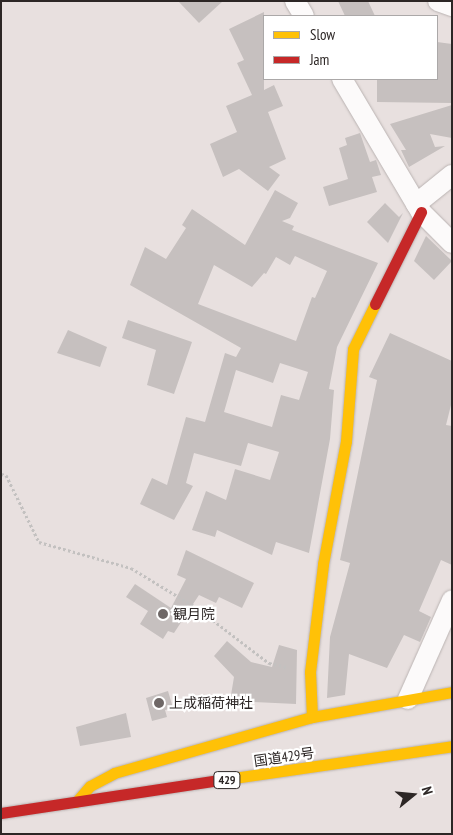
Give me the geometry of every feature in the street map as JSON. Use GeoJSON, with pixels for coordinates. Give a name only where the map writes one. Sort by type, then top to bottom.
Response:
{"type":"FeatureCollection","features":[{"type":"Feature","properties":{"kind":"main road"},"geometry":{"type":"LineString","coordinates":[[312,716],[310,672],[323,564],[346,441],[353,349],[419,208]]}},
{"type":"Feature","properties":{"kind":"main road"},"geometry":{"type":"LineString","coordinates":[[76,802],[90,786],[114,773],[312,716],[452,692]]}},
{"type":"Feature","properties":{"kind":"main road","name":"国道429号"},"geometry":{"type":"LineString","coordinates":[[1,812],[452,746]]}},
{"type":"Feature","properties":{"kind":"street"},"geometry":{"type":"LineString","coordinates":[[295,1],[303,15]]}},
{"type":"Feature","properties":{"kind":"street"},"geometry":{"type":"LineString","coordinates":[[438,1],[452,6]]}},
{"type":"Feature","properties":{"kind":"street"},"geometry":{"type":"LineString","coordinates":[[343,80],[419,208],[452,243]]}},
{"type":"Feature","properties":{"kind":"street"},"geometry":{"type":"LineString","coordinates":[[419,208],[452,175]]}},
{"type":"Feature","properties":{"kind":"street"},"geometry":{"type":"LineString","coordinates":[[408,699],[452,600]]}},
{"type":"Feature","properties":{"kind":"path"},"geometry":{"type":"LineString","coordinates":[[1,474],[6,475],[39,542],[131,568],[197,608],[268,663],[310,672]]}},
{"type":"Feature","properties":{"kind":"building"},"geometry":{"type":"Polygon","coordinates":[[[178,1],[223,1],[199,23],[178,1]]]}},
{"type":"Feature","properties":{"kind":"building"},"geometry":{"type":"Polygon","coordinates":[[[338,1],[368,1],[375,15],[345,15],[338,1]]]}},
{"type":"Feature","properties":{"kind":"building"},"geometry":{"type":"Polygon","coordinates":[[[264,12],[264,90],[274,85],[283,106],[268,112],[286,159],[269,167],[280,175],[268,191],[239,169],[223,177],[210,144],[237,132],[226,106],[252,95],[237,63],[244,60],[229,29],[264,12]]]}},
{"type":"Feature","properties":{"kind":"building"},"geometry":{"type":"Polygon","coordinates":[[[438,42],[452,44],[452,103],[377,102],[377,80],[438,80],[438,42]]]}},
{"type":"Feature","properties":{"kind":"building"},"geometry":{"type":"Polygon","coordinates":[[[452,105],[452,138],[430,134],[435,147],[445,146],[409,167],[401,150],[406,150],[390,124],[452,105]]]}},
{"type":"Feature","properties":{"kind":"building"},"geometry":{"type":"Polygon","coordinates":[[[360,133],[370,162],[376,160],[381,175],[372,177],[377,192],[329,206],[323,187],[348,179],[339,148],[347,145],[345,138],[360,133]]]}},
{"type":"Feature","properties":{"kind":"building"},"geometry":{"type":"Polygon","coordinates":[[[275,190],[298,203],[290,218],[282,221],[294,226],[292,230],[378,263],[337,347],[329,389],[334,390],[330,439],[309,553],[276,542],[272,555],[217,530],[215,537],[192,530],[206,491],[226,500],[235,469],[270,480],[279,452],[248,443],[241,466],[194,453],[186,483],[193,486],[174,520],[140,504],[152,478],[167,485],[186,417],[205,422],[225,353],[236,357],[241,348],[130,285],[145,247],[166,259],[186,228],[182,225],[192,209],[245,245],[275,190]],[[295,256],[290,265],[276,257],[266,274],[264,273],[252,287],[214,265],[198,304],[296,341],[312,297],[315,298],[327,271],[295,256]],[[280,363],[273,383],[236,370],[224,412],[272,427],[281,395],[299,400],[308,372],[280,363]]]}},
{"type":"Feature","properties":{"kind":"building"},"geometry":{"type":"Polygon","coordinates":[[[385,203],[399,217],[403,213],[388,243],[367,222],[385,203]]]}},
{"type":"Feature","properties":{"kind":"building"},"geometry":{"type":"Polygon","coordinates":[[[426,236],[452,261],[434,280],[414,261],[426,236]]]}},
{"type":"Feature","properties":{"kind":"building"},"geometry":{"type":"Polygon","coordinates":[[[128,320],[192,342],[174,394],[147,385],[156,350],[122,338],[128,320]]]}},
{"type":"Feature","properties":{"kind":"building"},"geometry":{"type":"Polygon","coordinates":[[[68,330],[107,347],[100,367],[57,353],[68,330]]]}},
{"type":"Feature","properties":{"kind":"building"},"geometry":{"type":"Polygon","coordinates":[[[390,333],[452,361],[452,401],[446,425],[452,426],[452,565],[441,560],[419,611],[431,617],[420,642],[404,635],[387,668],[349,654],[345,695],[327,698],[330,637],[350,563],[340,560],[377,380],[369,377],[390,333]]]}},
{"type":"Feature","properties":{"kind":"building"},"geometry":{"type":"Polygon","coordinates":[[[186,550],[254,583],[242,608],[219,597],[216,603],[199,595],[174,633],[168,631],[163,639],[140,624],[148,611],[126,597],[135,584],[171,608],[186,579],[177,575],[186,550]]]}},
{"type":"Feature","properties":{"kind":"building"},"geometry":{"type":"Polygon","coordinates":[[[227,641],[251,662],[272,667],[279,645],[297,650],[296,704],[230,701],[234,677],[214,656],[227,641]]]}},
{"type":"Feature","properties":{"kind":"building","name":"上成稲荷神社"},"geometry":{"type":"Polygon","coordinates":[[[168,691],[173,708],[165,710],[167,717],[152,721],[146,698],[168,691]]]}},
{"type":"Feature","properties":{"kind":"building"},"geometry":{"type":"Polygon","coordinates":[[[126,713],[131,737],[80,746],[76,727],[126,713]]]}},
{"type":"Feature","properties":{"kind":"traffic: slow"},"geometry":{"type":"LineString","coordinates":[[312,717],[310,672],[323,564],[346,441],[353,349],[375,304]]}},
{"type":"Feature","properties":{"kind":"traffic: slow"},"geometry":{"type":"LineString","coordinates":[[76,802],[90,786],[114,773],[312,717],[452,692]]}},
{"type":"Feature","properties":{"kind":"traffic: slow"},"geometry":{"type":"LineString","coordinates":[[227,779],[452,746]]}},
{"type":"Feature","properties":{"kind":"traffic: jam"},"geometry":{"type":"LineString","coordinates":[[375,304],[421,212]]}},
{"type":"Feature","properties":{"kind":"traffic: jam"},"geometry":{"type":"LineString","coordinates":[[1,813],[227,779]]}},
{"type":"Feature","properties":{"kind":"place","name":"観月院"},"geometry":{"type":"Point","coordinates":[163,614]}},
{"type":"Feature","properties":{"kind":"place","name":"上成稲荷神社"},"geometry":{"type":"Point","coordinates":[159,703]}}]}
